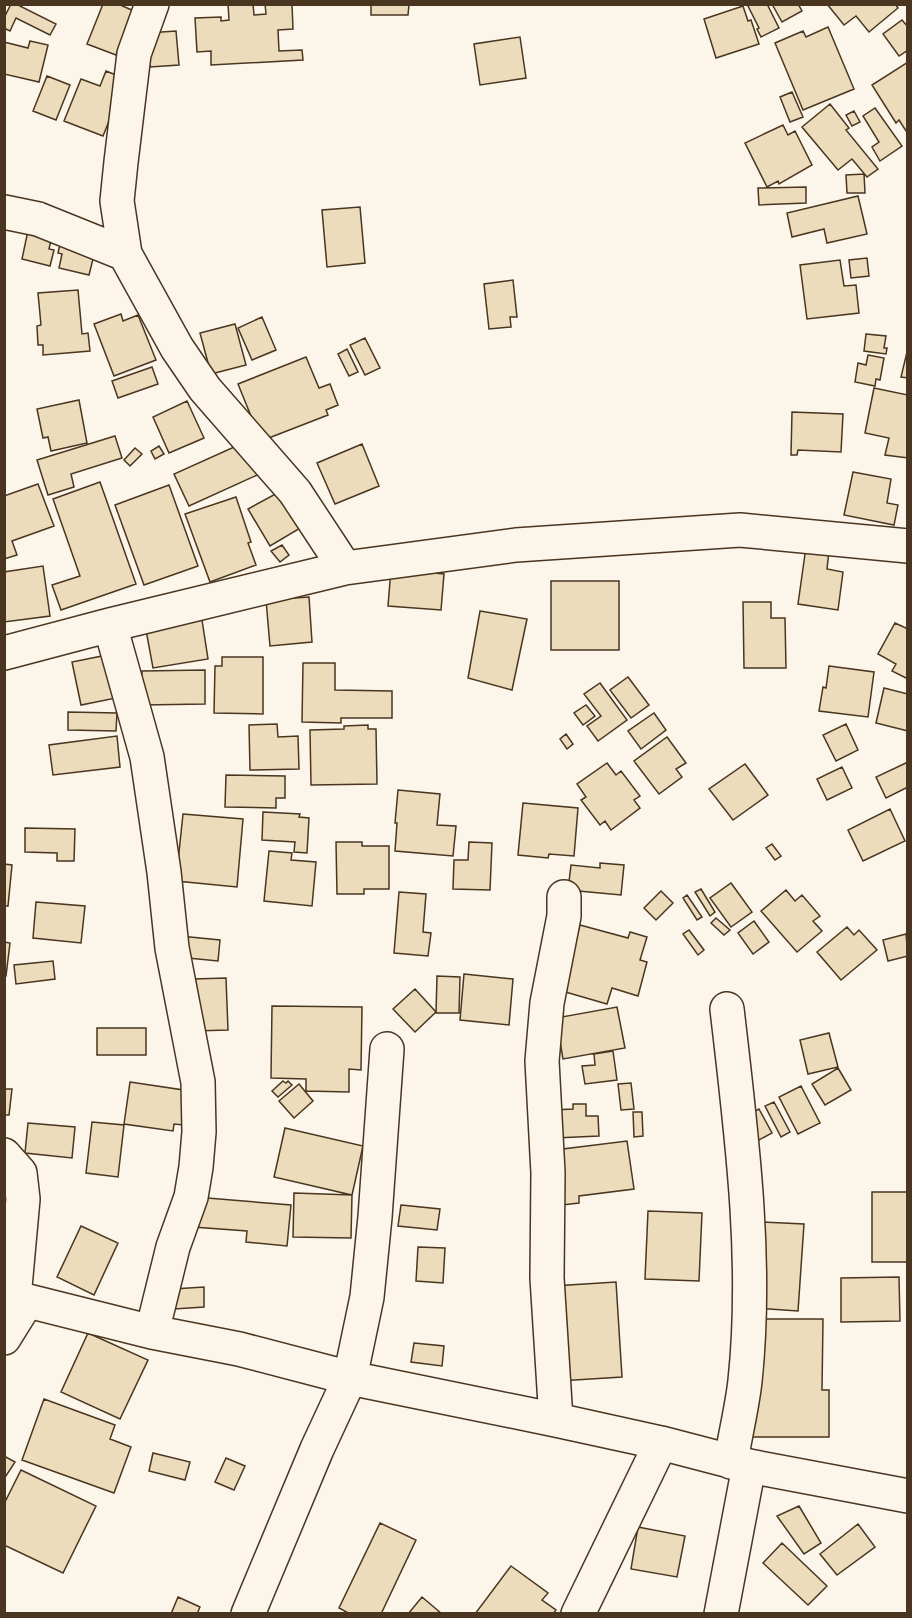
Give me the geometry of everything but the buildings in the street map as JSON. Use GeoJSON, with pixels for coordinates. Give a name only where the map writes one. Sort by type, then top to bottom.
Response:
{"type":"FeatureCollection","features":[{"type":"Feature","properties":{"kind":"street"},"geometry":{"type":"LineString","coordinates":[[152,4],[134,54],[121,162],[117,201],[125,254],[177,348],[205,389],[295,492],[345,568]]}},
{"type":"Feature","properties":{"kind":"street"},"geometry":{"type":"LineString","coordinates":[[4,212],[38,219],[125,254]]}},
{"type":"Feature","properties":{"kind":"street"},"geometry":{"type":"LineString","coordinates":[[4,653],[345,568],[516,545],[740,530],[908,546]]}},
{"type":"Feature","properties":{"kind":"street"},"geometry":{"type":"LineString","coordinates":[[110,625],[147,757],[162,850],[172,948],[198,1082],[199,1132],[192,1187],[173,1246],[152,1332]]}},
{"type":"Feature","properties":{"kind":"street"},"geometry":{"type":"LineString","coordinates":[[556,1420],[547,1278],[548,1173],[542,1061],[546,1003],[564,916],[564,897]]}},
{"type":"Feature","properties":{"kind":"street"},"geometry":{"type":"LineString","coordinates":[[721,1614],[740,1464],[749,1299],[743,1148],[727,1009]]}},
{"type":"Feature","properties":{"kind":"street"},"geometry":{"type":"LineString","coordinates":[[249,1614],[317,1449],[350,1378],[368,1286],[387,1049]]}},
{"type":"Feature","properties":{"kind":"street"},"geometry":{"type":"LineString","coordinates":[[4,1155],[20,1173],[23,1199],[15,1298],[4,1338]]}},
{"type":"Feature","properties":{"kind":"street"},"geometry":{"type":"LineString","coordinates":[[15,1298],[152,1332],[239,1349],[350,1378],[661,1443],[740,1464],[908,1496]]}},
{"type":"Feature","properties":{"kind":"street"},"geometry":{"type":"LineString","coordinates":[[578,1614],[661,1443]]}}]}
